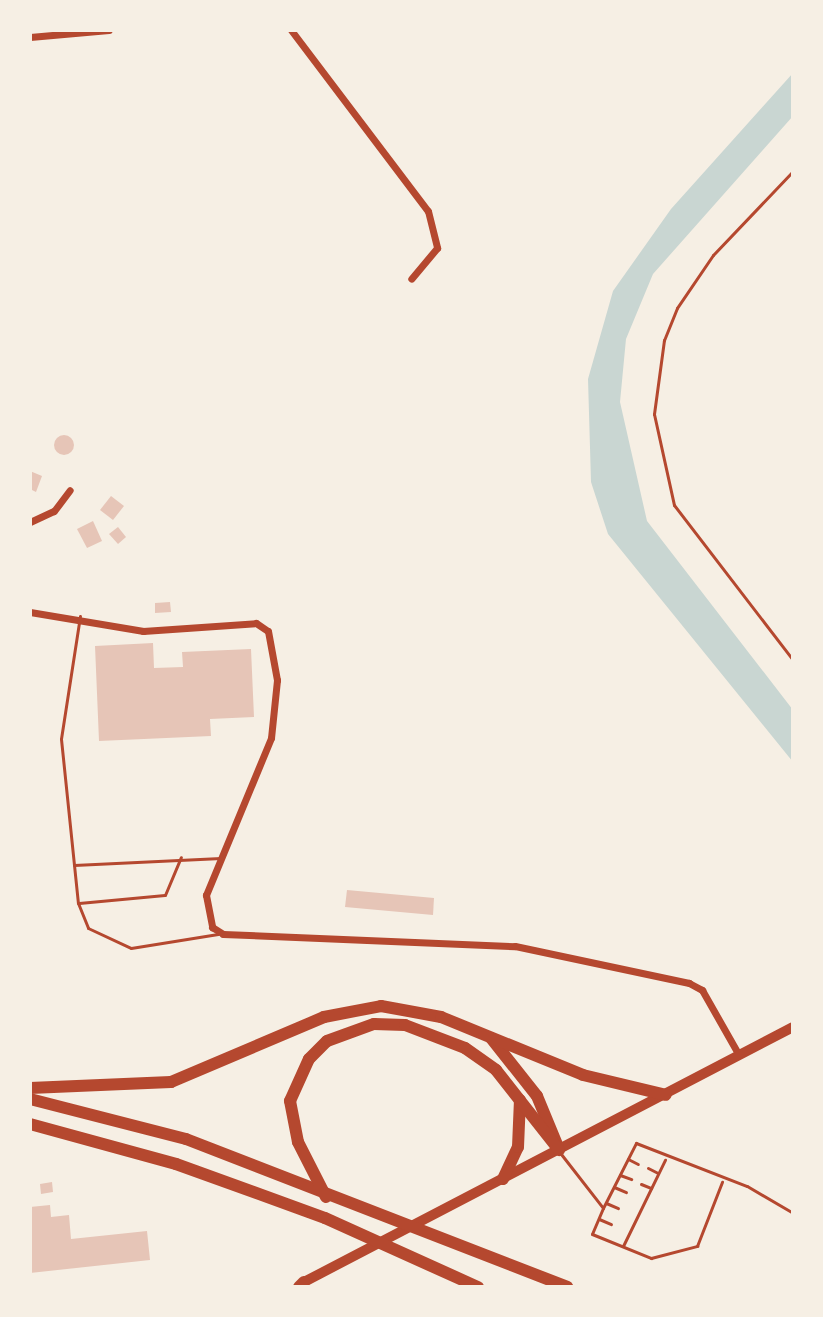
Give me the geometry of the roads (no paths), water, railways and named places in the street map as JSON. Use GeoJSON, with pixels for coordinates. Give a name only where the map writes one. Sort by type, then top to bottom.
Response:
{"type":"FeatureCollection","features":[{"type":"Feature","properties":{"kind":"highway"},"geometry":{"type":"LineString","coordinates":[[30,1088],[171,1082],[324,1017],[381,1006],[441,1017],[583,1075],[666,1095]]}},
{"type":"Feature","properties":{"kind":"highway"},"geometry":{"type":"LineString","coordinates":[[326,1197],[298,1142],[290,1101],[309,1059],[327,1041],[374,1024],[432,1033],[496,1070],[559,1150]]}},
{"type":"Feature","properties":{"kind":"highway"},"geometry":{"type":"LineString","coordinates":[[489,1036],[537,1096],[559,1150]]}},
{"type":"Feature","properties":{"kind":"highway"},"geometry":{"type":"LineString","coordinates":[[503,1179],[518,1147],[520,1097]]}},
{"type":"Feature","properties":{"kind":"highway"},"geometry":{"type":"LineString","coordinates":[[30,1099],[186,1139],[356,1209],[567,1287]]}},
{"type":"Feature","properties":{"kind":"highway"},"geometry":{"type":"LineString","coordinates":[[30,1124],[176,1164],[325,1218],[459,1282],[478,1287]]}},
{"type":"Feature","properties":{"kind":"main road"},"geometry":{"type":"LineString","coordinates":[[301,1284],[793,1027]]}},
{"type":"Feature","properties":{"kind":"street"},"geometry":{"type":"LineString","coordinates":[[30,37],[109,30]]}},
{"type":"Feature","properties":{"kind":"street"},"geometry":{"type":"LineString","coordinates":[[291,30],[428,211],[437,248],[411,279]]}},
{"type":"Feature","properties":{"kind":"street"},"geometry":{"type":"LineString","coordinates":[[30,522],[54,511],[70,490]]}},
{"type":"Feature","properties":{"kind":"street"},"geometry":{"type":"LineString","coordinates":[[30,612],[80,616],[143,631],[256,623],[268,631],[278,708],[221,858],[206,912],[223,934],[502,945],[689,983],[702,990],[739,1055]]}},
{"type":"Feature","properties":{"kind":"lane"},"geometry":{"type":"LineString","coordinates":[[793,171],[713,255],[677,308],[661,352],[654,414],[674,505],[793,660]]}},
{"type":"Feature","properties":{"kind":"lane"},"geometry":{"type":"LineString","coordinates":[[80,616],[61,739],[78,903],[88,928],[131,948],[223,934]]}},
{"type":"Feature","properties":{"kind":"lane"},"geometry":{"type":"LineString","coordinates":[[74,865],[181,857],[221,858]]}},
{"type":"Feature","properties":{"kind":"lane"},"geometry":{"type":"LineString","coordinates":[[78,903],[165,895],[181,857]]}},
{"type":"Feature","properties":{"kind":"lane"},"geometry":{"type":"LineString","coordinates":[[722,1182],[697,1246],[651,1258],[592,1234],[636,1143],[722,1182],[747,1186],[793,1213]]}},
{"type":"Feature","properties":{"kind":"lane"},"geometry":{"type":"LineString","coordinates":[[559,1150],[603,1208]]}},
{"type":"Feature","properties":{"kind":"lane"},"geometry":{"type":"LineString","coordinates":[[623,1246],[666,1158]]}},
{"type":"Feature","properties":{"kind":"lane"},"geometry":{"type":"LineString","coordinates":[[628,1159],[638,1164]]}},
{"type":"Feature","properties":{"kind":"lane"},"geometry":{"type":"LineString","coordinates":[[648,1168],[658,1173]]}},
{"type":"Feature","properties":{"kind":"lane"},"geometry":{"type":"LineString","coordinates":[[620,1175],[631,1179]]}},
{"type":"Feature","properties":{"kind":"lane"},"geometry":{"type":"LineString","coordinates":[[641,1184],[651,1188]]}},
{"type":"Feature","properties":{"kind":"lane"},"geometry":{"type":"LineString","coordinates":[[614,1187],[626,1192]]}},
{"type":"Feature","properties":{"kind":"lane"},"geometry":{"type":"LineString","coordinates":[[636,1197],[645,1200]]}},
{"type":"Feature","properties":{"kind":"lane"},"geometry":{"type":"LineString","coordinates":[[606,1203],[618,1208]]}},
{"type":"Feature","properties":{"kind":"lane"},"geometry":{"type":"LineString","coordinates":[[629,1213],[637,1217]]}},
{"type":"Feature","properties":{"kind":"lane"},"geometry":{"type":"LineString","coordinates":[[599,1219],[611,1224]]}},
{"type":"Feature","properties":{"kind":"lane"},"geometry":{"type":"LineString","coordinates":[[622,1229],[629,1233]]}}]}
